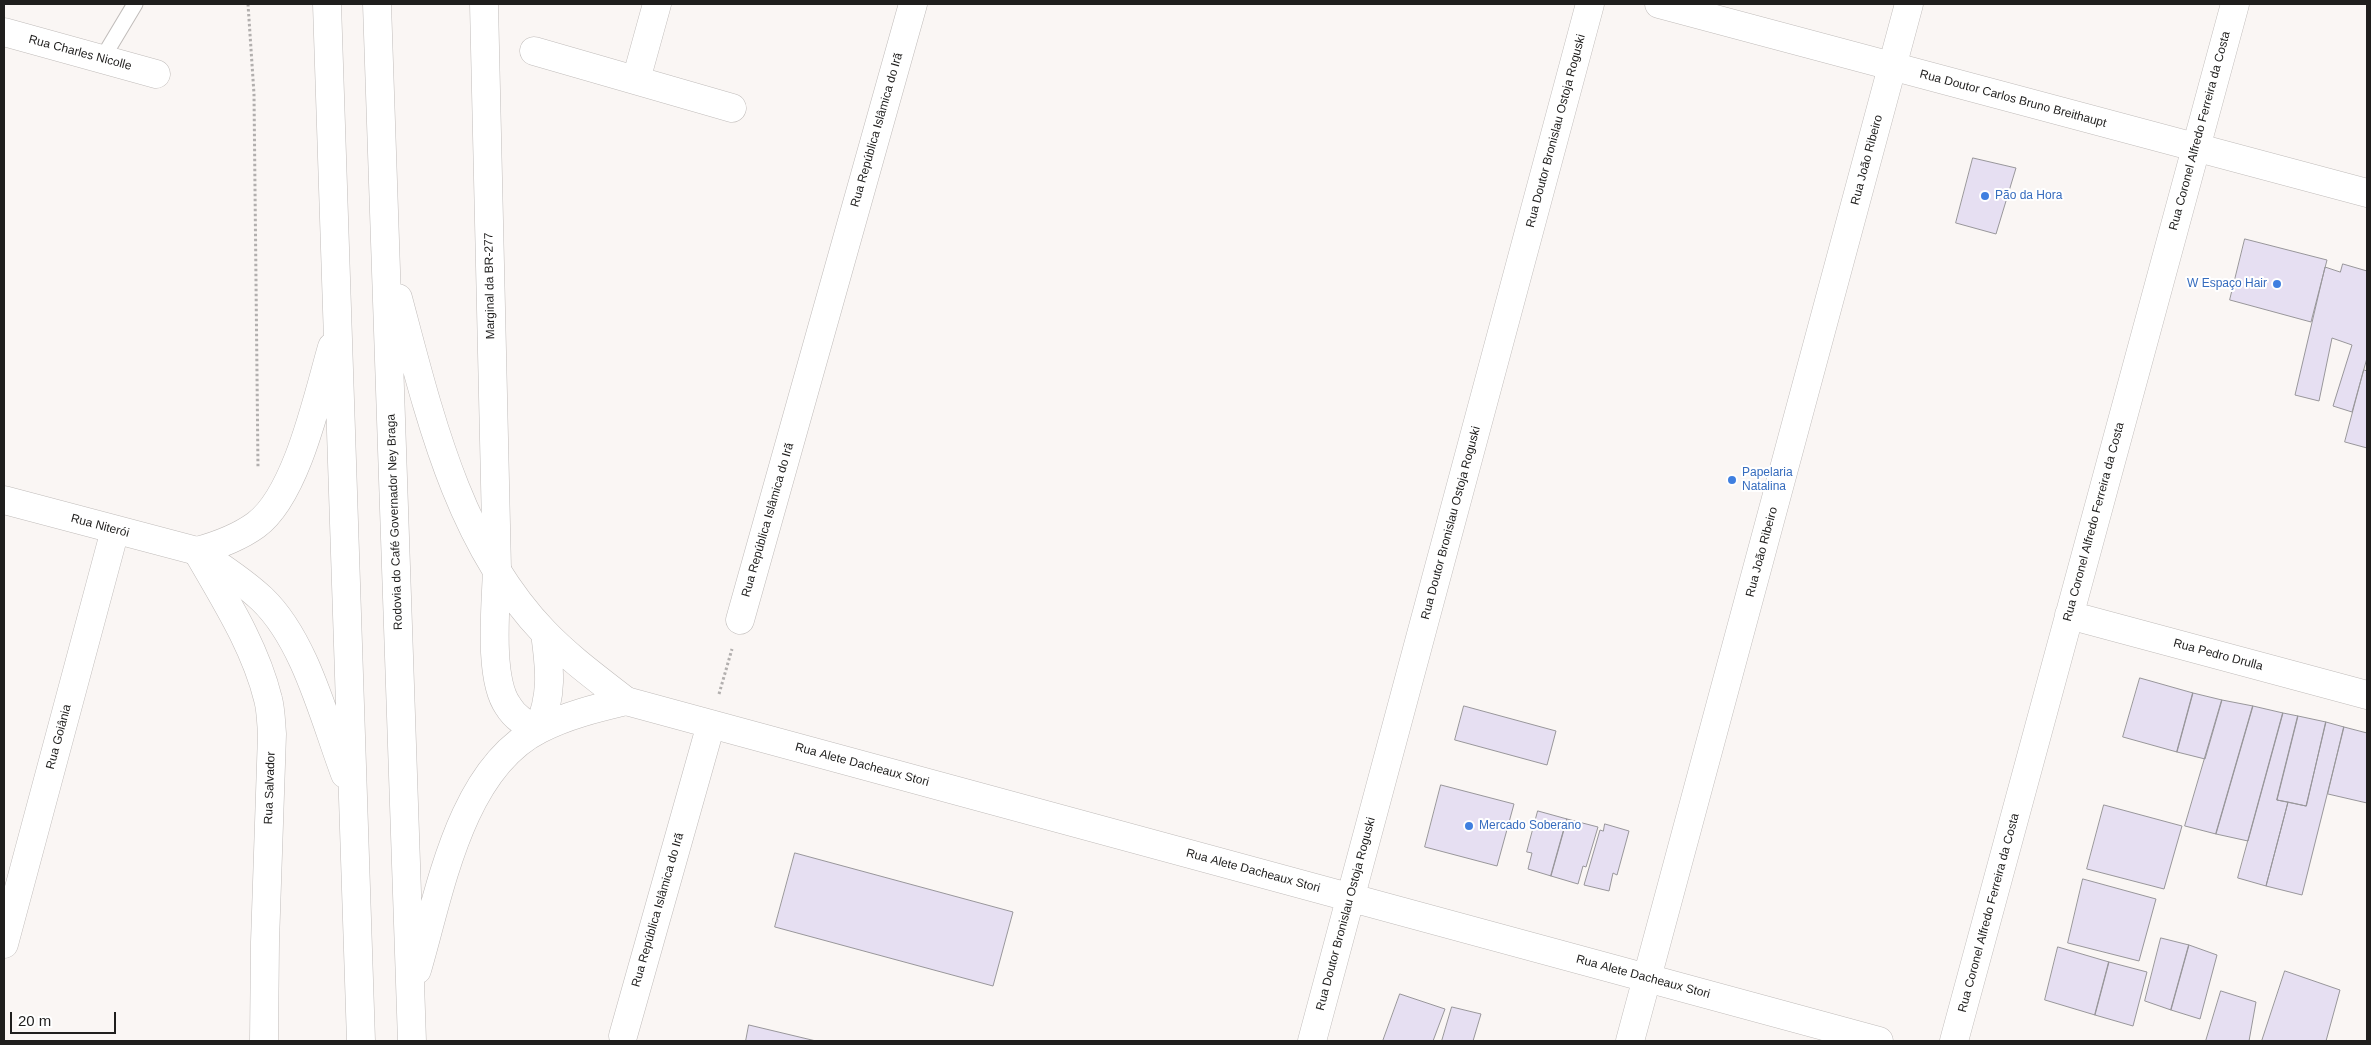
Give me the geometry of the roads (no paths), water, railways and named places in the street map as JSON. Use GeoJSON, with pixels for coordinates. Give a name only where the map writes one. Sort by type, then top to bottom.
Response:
{"type":"FeatureCollection","features":[{"type":"Feature","properties":{"kind":"main road"},"geometry":{"type":"LineString","coordinates":[[327,4],[339,324],[361,1041]]}},
{"type":"Feature","properties":{"kind":"main road","name":"Rodovia do Café Governador Ney Braga"},"geometry":{"type":"LineString","coordinates":[[378,4],[412,1041]]}},
{"type":"Feature","properties":{"kind":"main road","name":"Marginal da BR-277"},"geometry":{"type":"LineString","coordinates":[[484,4],[496,569],[496,672],[499,690],[508,707],[519,720],[538,730]]}},
{"type":"Feature","properties":{"kind":"main road"},"geometry":{"type":"LineString","coordinates":[[636,80],[657,4]]}},
{"type":"Feature","properties":{"kind":"main road","name":"Rua República Islâmica do Irã"},"geometry":{"type":"LineString","coordinates":[[740,620],[913,4]]}},
{"type":"Feature","properties":{"kind":"main road","name":"Rua Doutor Bronislau Ostoja Roguski"},"geometry":{"type":"LineString","coordinates":[[1312,1041],[1590,4]]}},
{"type":"Feature","properties":{"kind":"main road","name":"Rua Doutor Carlos Bruno Breithaupt"},"geometry":{"type":"LineString","coordinates":[[1659,4],[2367,193]]}},
{"type":"Feature","properties":{"kind":"main road","name":"Rua João Ribeiro"},"geometry":{"type":"LineString","coordinates":[[1630,1041],[1909,4]]}},
{"type":"Feature","properties":{"kind":"main road","name":"Rua Coronel Alfredo Ferreira da Costa"},"geometry":{"type":"LineString","coordinates":[[1954,1041],[2235,4]]}},
{"type":"Feature","properties":{"kind":"main road","name":"Rua Charles Nicolle"},"geometry":{"type":"LineString","coordinates":[[4,32],[156,74]]}},
{"type":"Feature","properties":{"kind":"main road"},"geometry":{"type":"LineString","coordinates":[[534,52],[732,108]]}},
{"type":"Feature","properties":{"kind":"main road"},"geometry":{"type":"LineString","coordinates":[[386,252],[428,410],[448,469],[472,524],[496,569],[521,605],[545,633],[583,667],[626,701]]}},
{"type":"Feature","properties":{"kind":"main road"},"geometry":{"type":"LineString","coordinates":[[197,551],[228,542],[258,524],[281,495],[298,461],[339,324]]}},
{"type":"Feature","properties":{"kind":"main road","name":"Rua Niterói"},"geometry":{"type":"LineString","coordinates":[[4,500],[197,551]]}},
{"type":"Feature","properties":{"kind":"main road","name":"Rua Goiânia"},"geometry":{"type":"LineString","coordinates":[[4,944],[115,530]]}},
{"type":"Feature","properties":{"kind":"main road"},"geometry":{"type":"LineString","coordinates":[[197,551],[235,577],[263,600],[288,630],[305,665],[353,797]]}},
{"type":"Feature","properties":{"kind":"main road","name":"Rua Salvador"},"geometry":{"type":"LineString","coordinates":[[197,551],[256,660],[268,700],[272,734],[265,942],[264,1041]]}},
{"type":"Feature","properties":{"kind":"main road","name":"Rua Pedro Drulla"},"geometry":{"type":"LineString","coordinates":[[2069,615],[2367,695]]}},
{"type":"Feature","properties":{"kind":"main road"},"geometry":{"type":"LineString","coordinates":[[538,730],[546,713],[550,693],[545,633]]}},
{"type":"Feature","properties":{"kind":"main road"},"geometry":{"type":"LineString","coordinates":[[410,993],[455,840],[468,808],[484,780],[506,754],[538,730],[567,717],[626,701]]}},
{"type":"Feature","properties":{"kind":"main road","name":"Rua Alete Dacheaux Stori"},"geometry":{"type":"LineString","coordinates":[[626,701],[1879,1041]]}},
{"type":"Feature","properties":{"kind":"main road","name":"Rua República Islâmica do Irã"},"geometry":{"type":"LineString","coordinates":[[623,1036],[711,724]]}},
{"type":"Feature","properties":{"kind":"lane"},"geometry":{"type":"LineString","coordinates":[[102,59],[136,4]]}},
{"type":"Feature","properties":{"kind":"place","name":"Pão da Hora"},"geometry":{"type":"Point","coordinates":[1985,196]}},
{"type":"Feature","properties":{"kind":"place","name":"W Espaço Hair"},"geometry":{"type":"Point","coordinates":[2277,284]}},
{"type":"Feature","properties":{"kind":"place","name":"Papelaria Natalina"},"geometry":{"type":"Point","coordinates":[1732,480]}},
{"type":"Feature","properties":{"kind":"place","name":"Mercado Soberano"},"geometry":{"type":"Point","coordinates":[1469,826]}}]}
